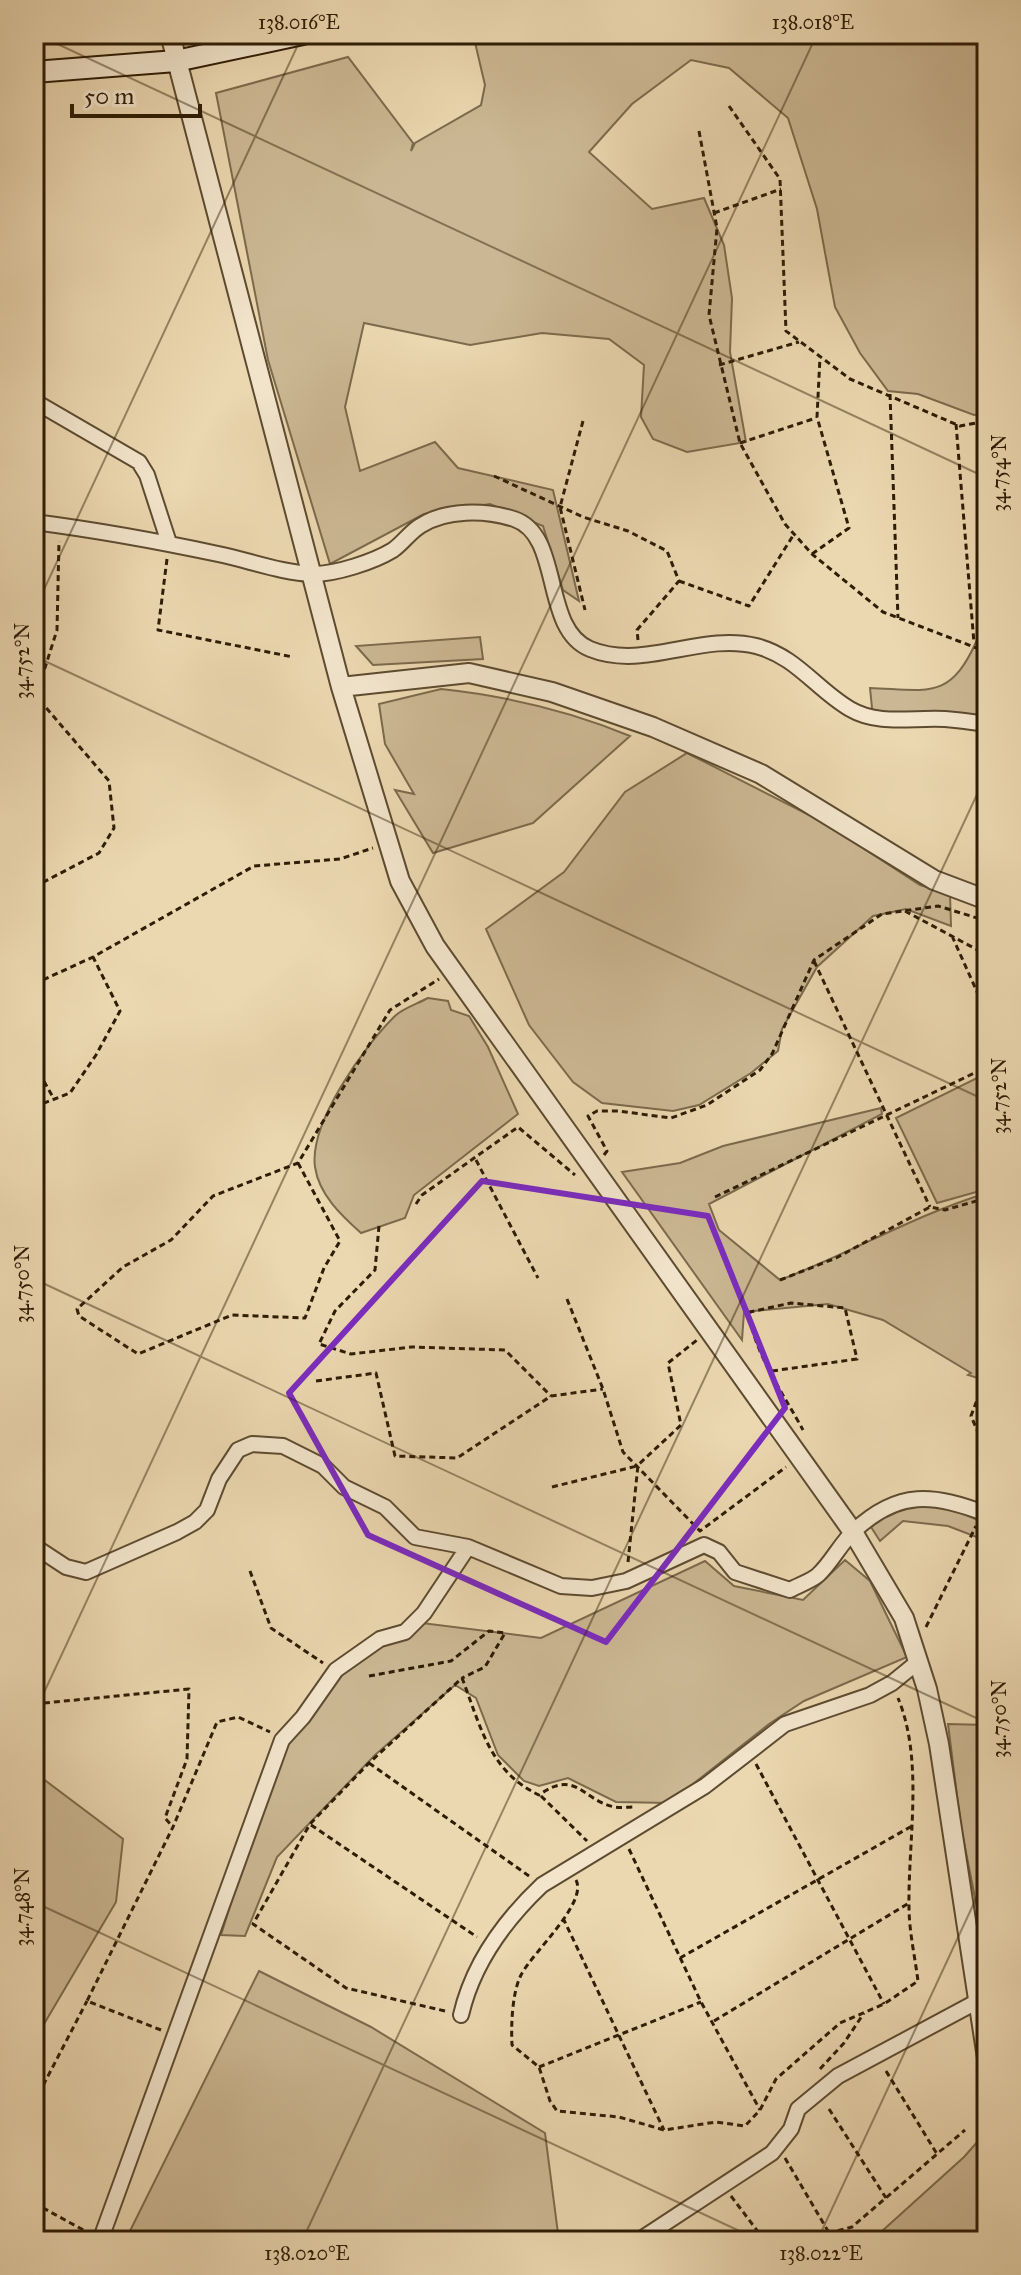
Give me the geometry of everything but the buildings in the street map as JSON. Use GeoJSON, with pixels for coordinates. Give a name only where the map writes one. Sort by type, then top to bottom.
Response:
{"type":"FeatureCollection","features":[{"type":"Feature","properties":{"kind":"main road"},"geometry":{"type":"LineString","coordinates":[[34,72],[176,61],[303,34]]}},
{"type":"Feature","properties":{"kind":"street"},"geometry":{"type":"LineString","coordinates":[[170,34],[314,574],[341,687],[400,881],[435,946],[853,1532],[891,1592],[917,1655],[939,1744],[987,2058]]}},
{"type":"Feature","properties":{"kind":"street"},"geometry":{"type":"LineString","coordinates":[[34,401],[139,462],[147,475],[169,543]]}},
{"type":"Feature","properties":{"kind":"street"},"geometry":{"type":"LineString","coordinates":[[34,522],[169,543],[314,574],[362,563],[393,550],[419,527],[439,516],[480,513],[517,520],[532,532],[541,548],[565,627],[588,648],[640,656],[712,642],[756,646],[789,659],[850,709],[875,719],[944,719],[987,724]]}},
{"type":"Feature","properties":{"kind":"street"},"geometry":{"type":"LineString","coordinates":[[341,687],[469,673],[552,692],[653,727],[761,774],[934,880],[987,900]]}},
{"type":"Feature","properties":{"kind":"street"},"geometry":{"type":"LineString","coordinates":[[34,1546],[66,1567],[86,1572],[177,1532],[195,1522],[207,1510],[219,1479],[238,1450],[252,1444],[283,1446],[323,1466],[344,1487],[385,1507],[415,1537],[468,1547],[561,1586],[592,1588],[626,1581],[704,1545],[719,1552],[735,1572],[790,1590],[817,1576],[853,1532],[887,1506],[908,1498],[926,1497],[986,1513]]}},
{"type":"Feature","properties":{"kind":"street"},"geometry":{"type":"LineString","coordinates":[[101,2238],[285,1738],[336,1670],[380,1639],[405,1632],[424,1613],[468,1547]]}},
{"type":"Feature","properties":{"kind":"street"},"geometry":{"type":"LineString","coordinates":[[461,2015],[470,1984],[490,1946],[519,1907],[542,1885],[705,1786],[748,1749],[785,1724],[848,1704],[892,1683],[917,1655]]}},
{"type":"Feature","properties":{"kind":"street"},"geometry":{"type":"LineString","coordinates":[[638,2241],[772,2153],[791,2129],[798,2109],[838,2076],[980,2000]]}},
{"type":"Feature","properties":{"kind":"path"},"geometry":{"type":"LineString","coordinates":[[729,106],[780,179],[786,331],[850,379],[956,424],[987,421]]}},
{"type":"Feature","properties":{"kind":"path"},"geometry":{"type":"LineString","coordinates":[[699,131],[717,228],[709,315],[740,443],[794,534],[812,554],[883,612],[987,652]]}},
{"type":"Feature","properties":{"kind":"path"},"geometry":{"type":"LineString","coordinates":[[714,213],[781,189]]}},
{"type":"Feature","properties":{"kind":"path"},"geometry":{"type":"LineString","coordinates":[[719,365],[799,342]]}},
{"type":"Feature","properties":{"kind":"path"},"geometry":{"type":"LineString","coordinates":[[812,554],[849,528],[817,417],[820,357]]}},
{"type":"Feature","properties":{"kind":"path"},"geometry":{"type":"LineString","coordinates":[[890,394],[898,618]]}},
{"type":"Feature","properties":{"kind":"path"},"geometry":{"type":"LineString","coordinates":[[740,443],[817,417]]}},
{"type":"Feature","properties":{"kind":"path"},"geometry":{"type":"LineString","coordinates":[[583,421],[560,507],[585,610]]}},
{"type":"Feature","properties":{"kind":"path"},"geometry":{"type":"LineString","coordinates":[[956,424],[974,645]]}},
{"type":"Feature","properties":{"kind":"path"},"geometry":{"type":"LineString","coordinates":[[494,476],[560,507],[628,531],[667,551],[679,581],[749,606],[794,534]]}},
{"type":"Feature","properties":{"kind":"path"},"geometry":{"type":"LineString","coordinates":[[34,887],[99,853],[114,828],[109,781],[36,696],[57,630],[60,526]]}},
{"type":"Feature","properties":{"kind":"path"},"geometry":{"type":"LineString","coordinates":[[169,543],[158,630],[293,657]]}},
{"type":"Feature","properties":{"kind":"path"},"geometry":{"type":"LineString","coordinates":[[640,656],[637,630],[679,581]]}},
{"type":"Feature","properties":{"kind":"path"},"geometry":{"type":"LineString","coordinates":[[34,984],[93,957],[254,866],[340,859],[387,843]]}},
{"type":"Feature","properties":{"kind":"path"},"geometry":{"type":"LineString","coordinates":[[416,1204],[422,1195],[476,1160],[518,1127],[572,1176],[596,1172],[607,1151],[588,1116],[597,1111],[671,1118],[707,1105],[760,1070],[772,1054],[814,960],[882,914],[938,906],[987,921]]}},
{"type":"Feature","properties":{"kind":"path"},"geometry":{"type":"LineString","coordinates":[[905,911],[987,955]]}},
{"type":"Feature","properties":{"kind":"path"},"geometry":{"type":"LineString","coordinates":[[952,936],[987,1014]]}},
{"type":"Feature","properties":{"kind":"path"},"geometry":{"type":"LineString","coordinates":[[34,1107],[70,1093],[96,1055],[120,1011],[93,957]]}},
{"type":"Feature","properties":{"kind":"path"},"geometry":{"type":"LineString","coordinates":[[814,960],[930,1207]]}},
{"type":"Feature","properties":{"kind":"path"},"geometry":{"type":"LineString","coordinates":[[298,1163],[340,1241],[324,1268],[305,1318],[232,1315],[138,1354],[79,1316],[77,1309],[123,1267],[171,1240],[213,1196],[298,1163],[390,1010],[452,970]]}},
{"type":"Feature","properties":{"kind":"path"},"geometry":{"type":"LineString","coordinates":[[34,1064],[54,1099]]}},
{"type":"Feature","properties":{"kind":"path"},"geometry":{"type":"LineString","coordinates":[[715,1197],[987,1067]]}},
{"type":"Feature","properties":{"kind":"path"},"geometry":{"type":"LineString","coordinates":[[476,1160],[538,1278]]}},
{"type":"Feature","properties":{"kind":"path"},"geometry":{"type":"LineString","coordinates":[[780,1280],[836,1258],[930,1207],[945,1210],[987,1198]]}},
{"type":"Feature","properties":{"kind":"path"},"geometry":{"type":"LineString","coordinates":[[379,1226],[375,1270],[335,1311],[319,1344],[351,1354],[412,1347],[505,1350],[551,1396]]}},
{"type":"Feature","properties":{"kind":"path"},"geometry":{"type":"LineString","coordinates":[[567,1299],[603,1389],[623,1452],[700,1531],[800,1457]]}},
{"type":"Feature","properties":{"kind":"path"},"geometry":{"type":"LineString","coordinates":[[772,1371],[857,1359],[845,1308],[791,1303],[750,1312],[750,1327],[772,1371],[805,1433]]}},
{"type":"Feature","properties":{"kind":"path"},"geometry":{"type":"LineString","coordinates":[[552,1487],[638,1465],[681,1425],[668,1363],[710,1331]]}},
{"type":"Feature","properties":{"kind":"path"},"geometry":{"type":"LineString","coordinates":[[316,1381],[376,1373],[395,1456],[457,1458],[551,1396],[603,1389]]}},
{"type":"Feature","properties":{"kind":"path"},"geometry":{"type":"LineString","coordinates":[[987,1385],[980,1392],[971,1416],[987,1453]]}},
{"type":"Feature","properties":{"kind":"path"},"geometry":{"type":"LineString","coordinates":[[626,1581],[638,1465]]}},
{"type":"Feature","properties":{"kind":"path"},"geometry":{"type":"LineString","coordinates":[[917,1655],[986,1513]]}},
{"type":"Feature","properties":{"kind":"path"},"geometry":{"type":"LineString","coordinates":[[250,1571],[271,1628],[336,1670]]}},
{"type":"Feature","properties":{"kind":"path"},"geometry":{"type":"LineString","coordinates":[[369,1676],[451,1661],[489,1631],[505,1633],[485,1667],[462,1678],[369,1763],[310,1824],[253,1924],[346,1988],[461,2015]]}},
{"type":"Feature","properties":{"kind":"path"},"geometry":{"type":"LineString","coordinates":[[462,1678],[491,1752],[514,1783],[539,1795],[598,1852]]}},
{"type":"Feature","properties":{"kind":"path"},"geometry":{"type":"LineString","coordinates":[[569,1869],[579,1884],[578,1894],[520,1977],[512,2045],[539,2067],[550,2101],[557,2111],[619,2117],[664,2130],[716,2122],[745,2126],[760,2110],[776,2079],[840,2023],[884,2004],[918,1981],[909,1903],[912,1826],[910,1725],[892,1683]]}},
{"type":"Feature","properties":{"kind":"path"},"geometry":{"type":"LineString","coordinates":[[34,1704],[189,1689],[187,1759],[165,1818],[173,1827]]}},
{"type":"Feature","properties":{"kind":"path"},"geometry":{"type":"LineString","coordinates":[[34,2103],[173,1827],[217,1722],[238,1717],[285,1738]]}},
{"type":"Feature","properties":{"kind":"path"},"geometry":{"type":"LineString","coordinates":[[748,1749],[884,2004]]}},
{"type":"Feature","properties":{"kind":"path"},"geometry":{"type":"LineString","coordinates":[[369,1763],[542,1885]]}},
{"type":"Feature","properties":{"kind":"path"},"geometry":{"type":"LineString","coordinates":[[539,1795],[554,1785],[574,1785],[614,1807],[635,1807]]}},
{"type":"Feature","properties":{"kind":"path"},"geometry":{"type":"LineString","coordinates":[[310,1824],[490,1946]]}},
{"type":"Feature","properties":{"kind":"path"},"geometry":{"type":"LineString","coordinates":[[680,1958],[912,1826]]}},
{"type":"Feature","properties":{"kind":"path"},"geometry":{"type":"LineString","coordinates":[[624,1838],[701,2002],[760,2110]]}},
{"type":"Feature","properties":{"kind":"path"},"geometry":{"type":"LineString","coordinates":[[713,2022],[909,1903]]}},
{"type":"Feature","properties":{"kind":"path"},"geometry":{"type":"LineString","coordinates":[[563,1918],[664,2130]]}},
{"type":"Feature","properties":{"kind":"path"},"geometry":{"type":"LineString","coordinates":[[87,2001],[134,2017],[173,2036]]}},
{"type":"Feature","properties":{"kind":"path"},"geometry":{"type":"LineString","coordinates":[[539,2067],[701,2002]]}},
{"type":"Feature","properties":{"kind":"path"},"geometry":{"type":"LineString","coordinates":[[812,2077],[844,2043],[864,2013]]}},
{"type":"Feature","properties":{"kind":"path"},"geometry":{"type":"LineString","coordinates":[[886,2071],[937,2154]]}},
{"type":"Feature","properties":{"kind":"path"},"geometry":{"type":"LineString","coordinates":[[829,2109],[886,2198]]}},
{"type":"Feature","properties":{"kind":"path"},"geometry":{"type":"LineString","coordinates":[[799,2241],[852,2227],[965,2130]]}},
{"type":"Feature","properties":{"kind":"path"},"geometry":{"type":"LineString","coordinates":[[784,2156],[828,2231]]}},
{"type":"Feature","properties":{"kind":"path"},"geometry":{"type":"LineString","coordinates":[[722,2184],[765,2241]]}},
{"type":"Feature","properties":{"kind":"path"},"geometry":{"type":"LineString","coordinates":[[34,2203],[101,2238]]}},
{"type":"Feature","properties":{"kind":"highlighted area"},"geometry":{"type":"Polygon","coordinates":[[[482,1181],[708,1216],[785,1408],[606,1642],[368,1535],[289,1393],[482,1181]]]}},
{"type":"Feature","properties":{"kind":"shaded area"},"geometry":{"type":"Polygon","coordinates":[[[473,34],[987,34],[987,413],[974,415],[918,394],[888,391],[860,353],[835,307],[817,209],[788,118],[729,68],[691,60],[632,104],[589,152],[652,209],[704,198],[724,245],[732,298],[730,352],[746,442],[687,452],[653,439],[641,417],[644,365],[609,339],[542,333],[470,345],[364,323],[345,407],[360,471],[435,442],[458,468],[553,490],[579,601],[563,590],[543,526],[490,504],[424,514],[330,564],[268,360],[216,93],[348,57],[413,143],[411,151],[415,143],[481,105],[485,85],[473,34]]]}},
{"type":"Feature","properties":{"kind":"shaded area"},"geometry":{"type":"Polygon","coordinates":[[[480,637],[483,659],[373,665],[356,646],[480,637]]]}},
{"type":"Feature","properties":{"kind":"shaded area"},"geometry":{"type":"Polygon","coordinates":[[[987,638],[987,723],[873,718],[870,688],[922,690],[947,683],[967,660],[977,640],[987,638]]]}},
{"type":"Feature","properties":{"kind":"shaded area"},"geometry":{"type":"Polygon","coordinates":[[[441,689],[538,706],[630,736],[533,823],[433,853],[395,790],[414,794],[385,744],[379,704],[441,689]]]}},
{"type":"Feature","properties":{"kind":"shaded area"},"geometry":{"type":"Polygon","coordinates":[[[687,753],[823,822],[920,885],[950,894],[951,926],[906,909],[873,916],[817,967],[782,1029],[778,1051],[751,1073],[699,1105],[673,1111],[602,1103],[573,1082],[529,1025],[486,929],[564,872],[625,792],[687,753]]]}},
{"type":"Feature","properties":{"kind":"shaded area"},"geometry":{"type":"Polygon","coordinates":[[[428,998],[448,1001],[451,1010],[469,1016],[488,1047],[518,1114],[414,1195],[405,1218],[361,1233],[332,1204],[321,1187],[315,1167],[315,1149],[330,1108],[354,1065],[398,1013],[428,998]]]}},
{"type":"Feature","properties":{"kind":"shaded area"},"geometry":{"type":"Polygon","coordinates":[[[987,1073],[987,1189],[937,1203],[896,1118],[987,1073]]]}},
{"type":"Feature","properties":{"kind":"shaded area"},"geometry":{"type":"Polygon","coordinates":[[[881,1108],[882,1114],[709,1204],[719,1230],[780,1280],[934,1212],[987,1193],[987,1381],[968,1375],[971,1373],[883,1320],[828,1304],[744,1312],[742,1340],[622,1172],[680,1163],[723,1146],[881,1108]]]}},
{"type":"Feature","properties":{"kind":"shaded area"},"geometry":{"type":"Polygon","coordinates":[[[919,1502],[957,1511],[987,1524],[987,1541],[948,1526],[903,1521],[880,1541],[871,1527],[892,1510],[919,1502]]]}},
{"type":"Feature","properties":{"kind":"shaded area"},"geometry":{"type":"Polygon","coordinates":[[[845,1560],[870,1581],[907,1657],[804,1701],[769,1724],[669,1803],[616,1802],[568,1778],[539,1786],[524,1781],[498,1755],[476,1698],[455,1685],[375,1755],[277,1857],[245,1936],[221,1935],[280,1745],[336,1670],[422,1623],[541,1638],[705,1561],[734,1586],[803,1600],[845,1560]]]}},
{"type":"Feature","properties":{"kind":"shaded area"},"geometry":{"type":"Polygon","coordinates":[[[948,1724],[987,1725],[987,1959],[961,1827],[948,1724]]]}},
{"type":"Feature","properties":{"kind":"shaded area"},"geometry":{"type":"Polygon","coordinates":[[[34,1772],[123,1839],[116,1902],[34,2041],[34,1772]]]}},
{"type":"Feature","properties":{"kind":"shaded area"},"geometry":{"type":"Polygon","coordinates":[[[259,1971],[371,2027],[545,2133],[559,2241],[125,2241],[259,1971]]]}},
{"type":"Feature","properties":{"kind":"shaded area"},"geometry":{"type":"Polygon","coordinates":[[[987,2131],[987,2241],[871,2241],[964,2157],[987,2131]]]}}]}
